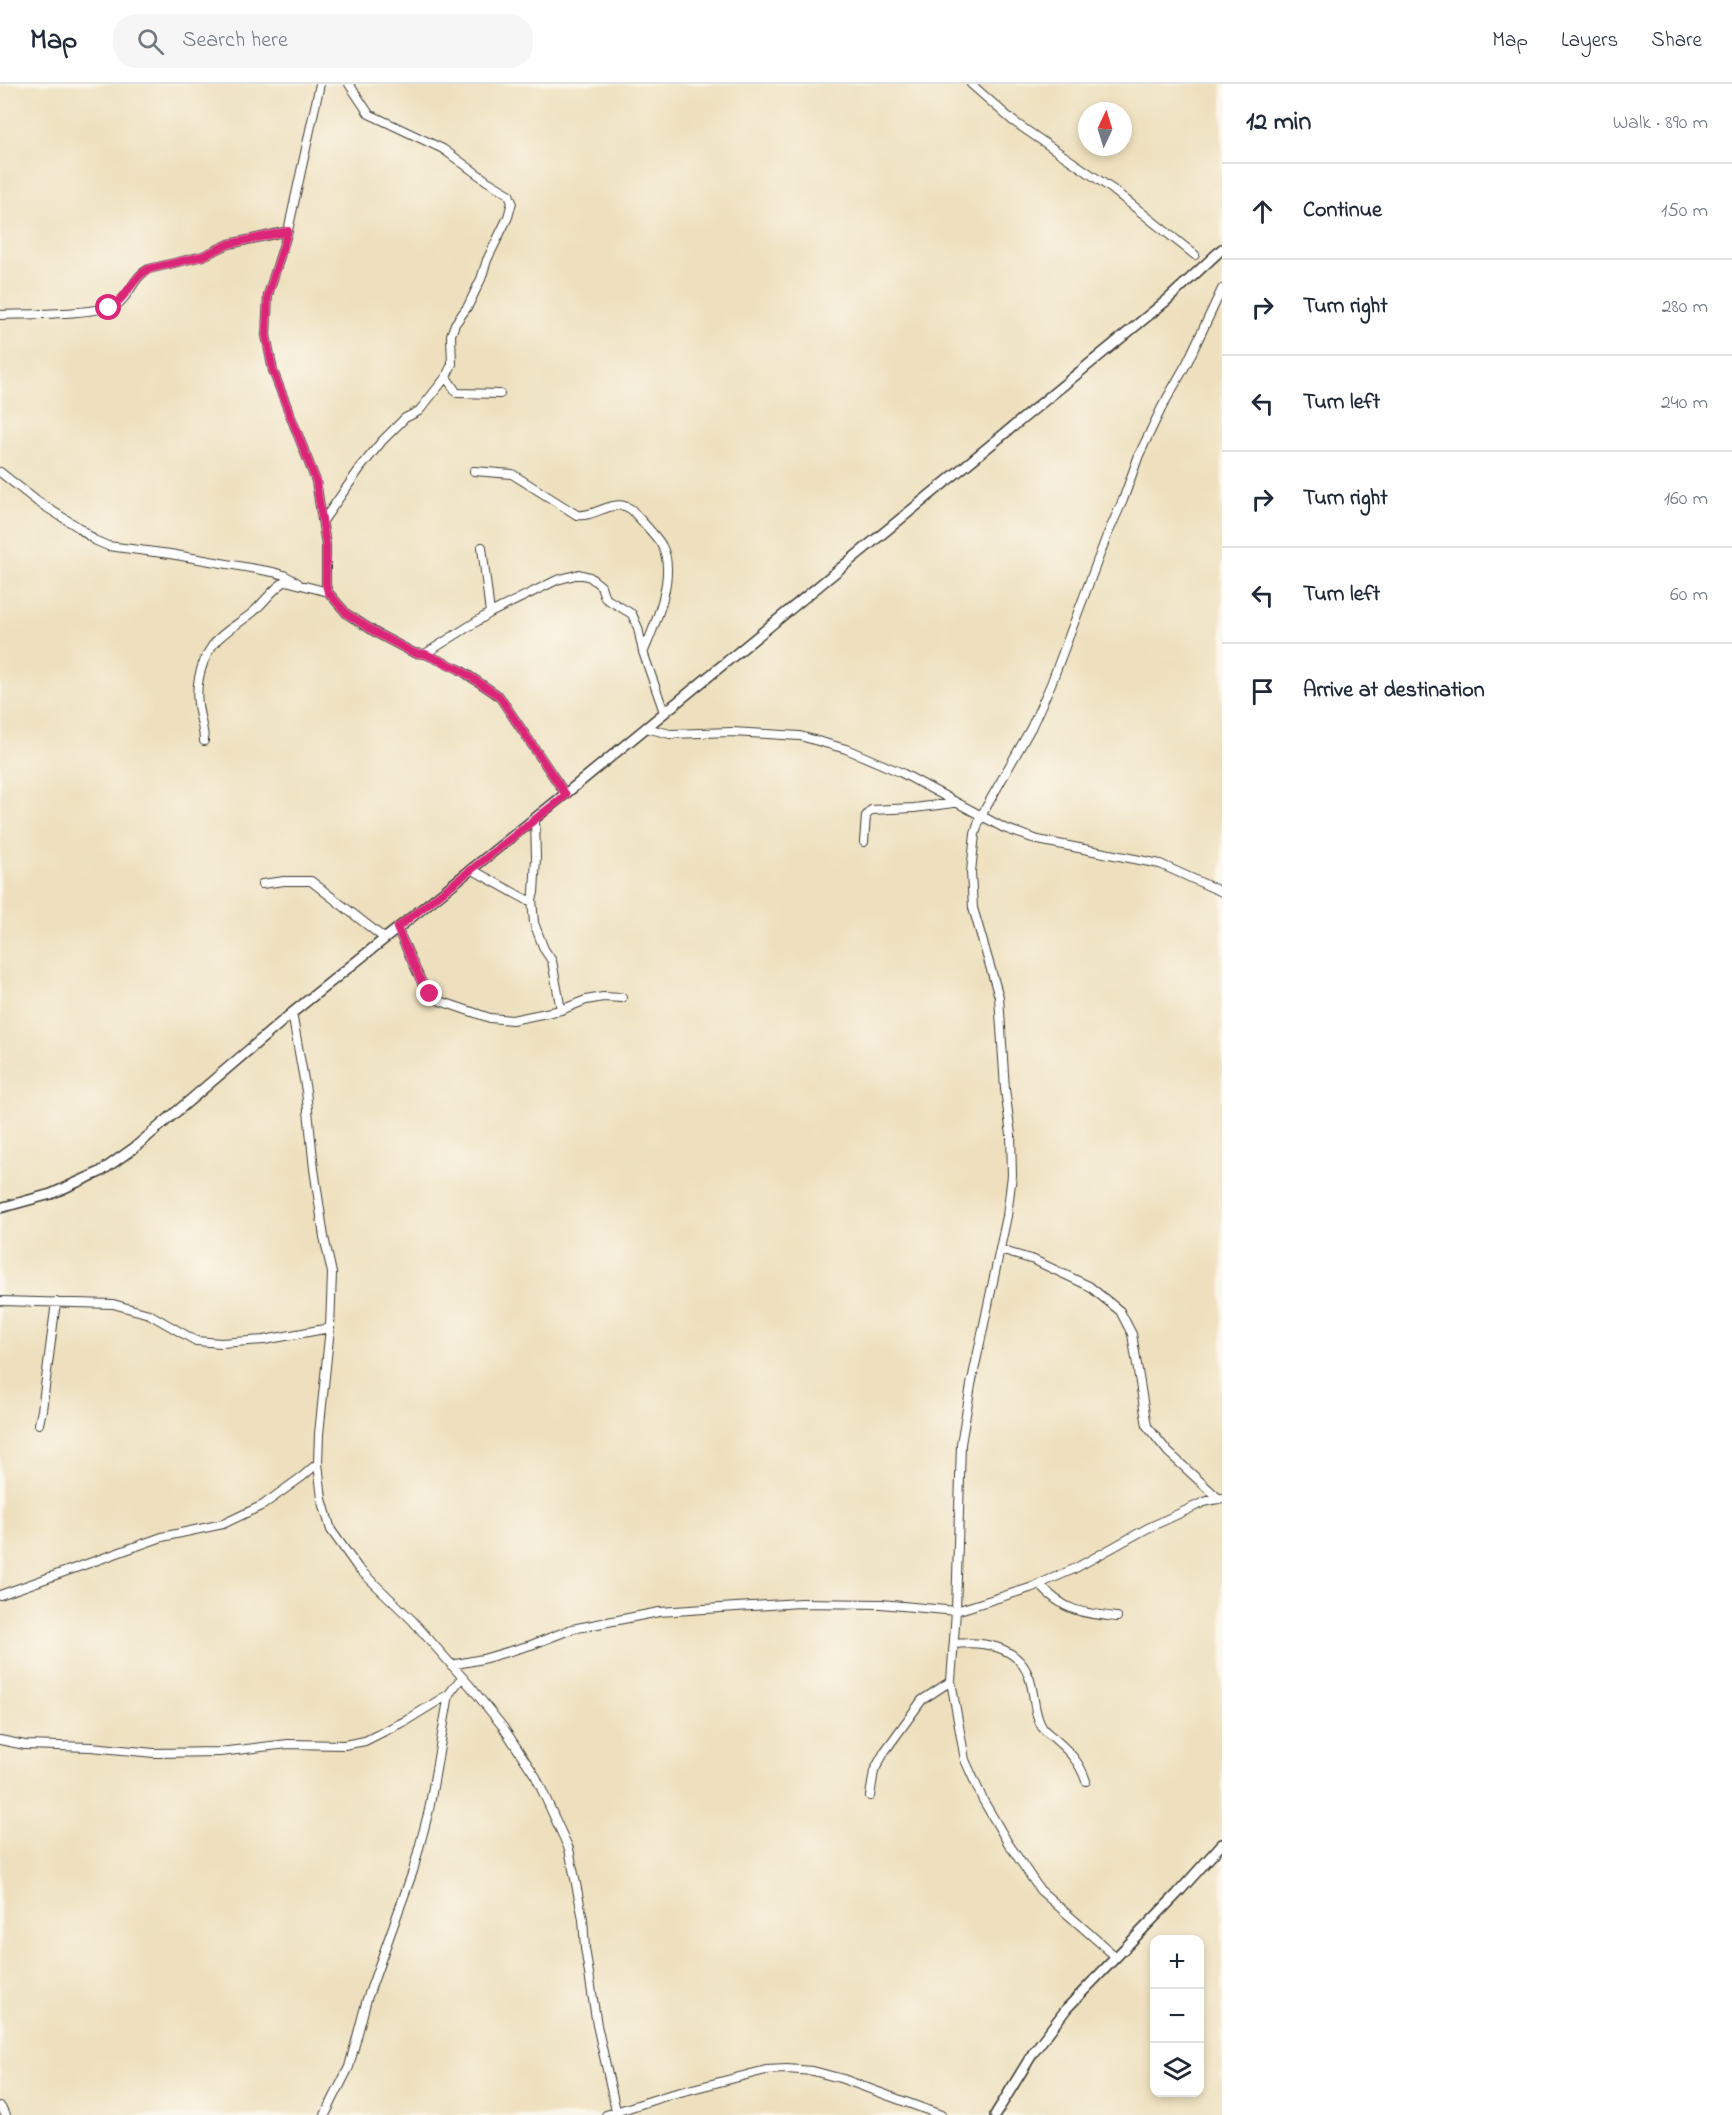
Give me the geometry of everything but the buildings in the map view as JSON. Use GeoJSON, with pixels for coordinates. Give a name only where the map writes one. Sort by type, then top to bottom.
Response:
{"type":"FeatureCollection","features":[{"type":"Feature","properties":{"kind":"street"},"geometry":{"type":"LineString","coordinates":[[320,84],[288,231],[268,295],[266,335],[273,371],[316,481],[326,545],[328,592],[347,614],[378,634],[414,653],[425,654],[459,669],[499,696],[566,795]]}},
{"type":"Feature","properties":{"kind":"street"},"geometry":{"type":"LineString","coordinates":[[323,521],[382,441],[405,418],[419,411],[446,377],[452,364],[451,335],[455,324],[468,306],[481,279],[487,260],[508,217],[512,202],[509,194],[443,149],[369,114],[349,84]]}},
{"type":"Feature","properties":{"kind":"street"},"geometry":{"type":"LineString","coordinates":[[971,84],[1013,122],[1112,189],[1195,255]]}},
{"type":"Feature","properties":{"kind":"street"},"geometry":{"type":"LineString","coordinates":[[0,315],[91,312],[109,308],[120,302],[141,273],[149,269],[203,256],[229,244],[288,231]]}},
{"type":"Feature","properties":{"kind":"street"},"geometry":{"type":"LineString","coordinates":[[0,1208],[51,1194],[100,1172],[134,1148],[292,1013],[566,795],[1166,301],[1222,249]]}},
{"type":"Feature","properties":{"kind":"street"},"geometry":{"type":"LineString","coordinates":[[1116,1957],[1040,1890],[1008,1843],[983,1800],[965,1760],[951,1681],[956,1611],[961,1444],[971,1385],[1007,1216],[1012,1174],[1011,1135],[1005,1089],[999,997],[973,908],[971,872],[975,834],[981,815],[1031,728],[1067,643],[1139,455],[1222,289]]}},
{"type":"Feature","properties":{"kind":"street"},"geometry":{"type":"LineString","coordinates":[[446,377],[456,393],[472,391],[500,393]]}},
{"type":"Feature","properties":{"kind":"street"},"geometry":{"type":"LineString","coordinates":[[474,471],[512,474],[577,514],[588,515],[618,504],[632,510],[663,547],[667,568],[662,607],[643,652]]}},
{"type":"Feature","properties":{"kind":"street"},"geometry":{"type":"LineString","coordinates":[[0,472],[38,502],[94,540],[108,546],[273,572],[298,583]]}},
{"type":"Feature","properties":{"kind":"street"},"geometry":{"type":"LineString","coordinates":[[482,547],[490,614]]}},
{"type":"Feature","properties":{"kind":"street"},"geometry":{"type":"LineString","coordinates":[[425,654],[490,614],[557,579],[579,574],[590,577],[601,586],[605,598],[632,614],[664,712]]}},
{"type":"Feature","properties":{"kind":"street"},"geometry":{"type":"LineString","coordinates":[[204,741],[204,728],[197,703],[199,677],[205,658],[220,636],[262,605],[279,585],[286,581],[328,592]]}},
{"type":"Feature","properties":{"kind":"street"},"geometry":{"type":"LineString","coordinates":[[646,728],[670,734],[732,732],[800,736],[846,749],[900,772],[1004,828],[1038,840],[1160,864],[1222,891]]}},
{"type":"Feature","properties":{"kind":"street"},"geometry":{"type":"LineString","coordinates":[[864,842],[866,816],[871,810],[954,803]]}},
{"type":"Feature","properties":{"kind":"street"},"geometry":{"type":"LineString","coordinates":[[535,819],[536,858],[532,899],[534,923],[544,949],[552,961],[561,1010]]}},
{"type":"Feature","properties":{"kind":"street"},"geometry":{"type":"LineString","coordinates":[[471,869],[528,900],[532,899]]}},
{"type":"Feature","properties":{"kind":"street"},"geometry":{"type":"LineString","coordinates":[[262,884],[311,881],[384,938]]}},
{"type":"Feature","properties":{"kind":"street"},"geometry":{"type":"LineString","coordinates":[[397,928],[423,985],[430,994],[440,1000],[490,1018],[512,1020],[561,1010],[586,1000],[603,997],[622,998]]}},
{"type":"Feature","properties":{"kind":"street"},"geometry":{"type":"LineString","coordinates":[[292,1013],[306,1091],[324,1237],[332,1273],[330,1328],[318,1463],[322,1499],[331,1530],[358,1568],[412,1620],[462,1677],[502,1727],[536,1777],[569,1849],[583,1919],[585,1948],[597,2025],[617,2113]]}},
{"type":"Feature","properties":{"kind":"street"},"geometry":{"type":"LineString","coordinates":[[1000,1250],[1034,1260],[1089,1286],[1120,1311],[1132,1334],[1147,1426],[1168,1452],[1221,1498]]}},
{"type":"Feature","properties":{"kind":"street"},"geometry":{"type":"LineString","coordinates":[[0,1301],[113,1304],[149,1314],[196,1341],[221,1343],[264,1340],[330,1328]]}},
{"type":"Feature","properties":{"kind":"street"},"geometry":{"type":"LineString","coordinates":[[39,1424],[56,1302]]}},
{"type":"Feature","properties":{"kind":"street"},"geometry":{"type":"LineString","coordinates":[[0,1595],[162,1537],[223,1524],[263,1505],[318,1463]]}},
{"type":"Feature","properties":{"kind":"street"},"geometry":{"type":"LineString","coordinates":[[451,1665],[483,1659],[531,1645],[572,1629],[659,1612],[800,1603],[881,1604],[956,1611],[1039,1584],[1074,1569],[1146,1529],[1204,1502],[1221,1498]]}},
{"type":"Feature","properties":{"kind":"street"},"geometry":{"type":"LineString","coordinates":[[1039,1584],[1051,1598],[1078,1612],[1117,1617]]}},
{"type":"Feature","properties":{"kind":"street"},"geometry":{"type":"LineString","coordinates":[[954,1644],[975,1642],[1002,1648],[1017,1659],[1029,1676],[1041,1726],[1072,1754],[1086,1781]]}},
{"type":"Feature","properties":{"kind":"street"},"geometry":{"type":"LineString","coordinates":[[0,1740],[25,1745],[91,1747],[154,1753],[220,1752],[288,1744],[344,1745],[365,1741],[407,1720],[449,1694],[462,1677]]}},
{"type":"Feature","properties":{"kind":"street"},"geometry":{"type":"LineString","coordinates":[[870,1796],[874,1772],[885,1751],[922,1700],[951,1681]]}},
{"type":"Feature","properties":{"kind":"street"},"geometry":{"type":"LineString","coordinates":[[325,2115],[349,2067],[367,1999],[413,1871],[429,1810],[449,1694]]}},
{"type":"Feature","properties":{"kind":"street"},"geometry":{"type":"LineString","coordinates":[[995,2115],[1034,2053],[1067,2008],[1222,1844]]}},
{"type":"Feature","properties":{"kind":"street"},"geometry":{"type":"LineString","coordinates":[[606,2115],[766,2070],[787,2069],[813,2070],[941,2115]]}},
{"type":"Feature","properties":{"kind":"street"},"geometry":{"type":"LineString","coordinates":[[0,2106],[6,2115]]}},
{"type":"Feature","properties":{"kind":"route"},"geometry":{"type":"LineString","coordinates":[[109,308],[120,302],[141,273],[149,269],[203,256],[229,244],[288,231],[268,295],[266,335],[273,371],[316,481],[326,545],[328,592],[347,614],[378,634],[414,653],[425,654],[459,669],[499,696],[566,795],[397,928],[423,985],[430,994]]}}]}
